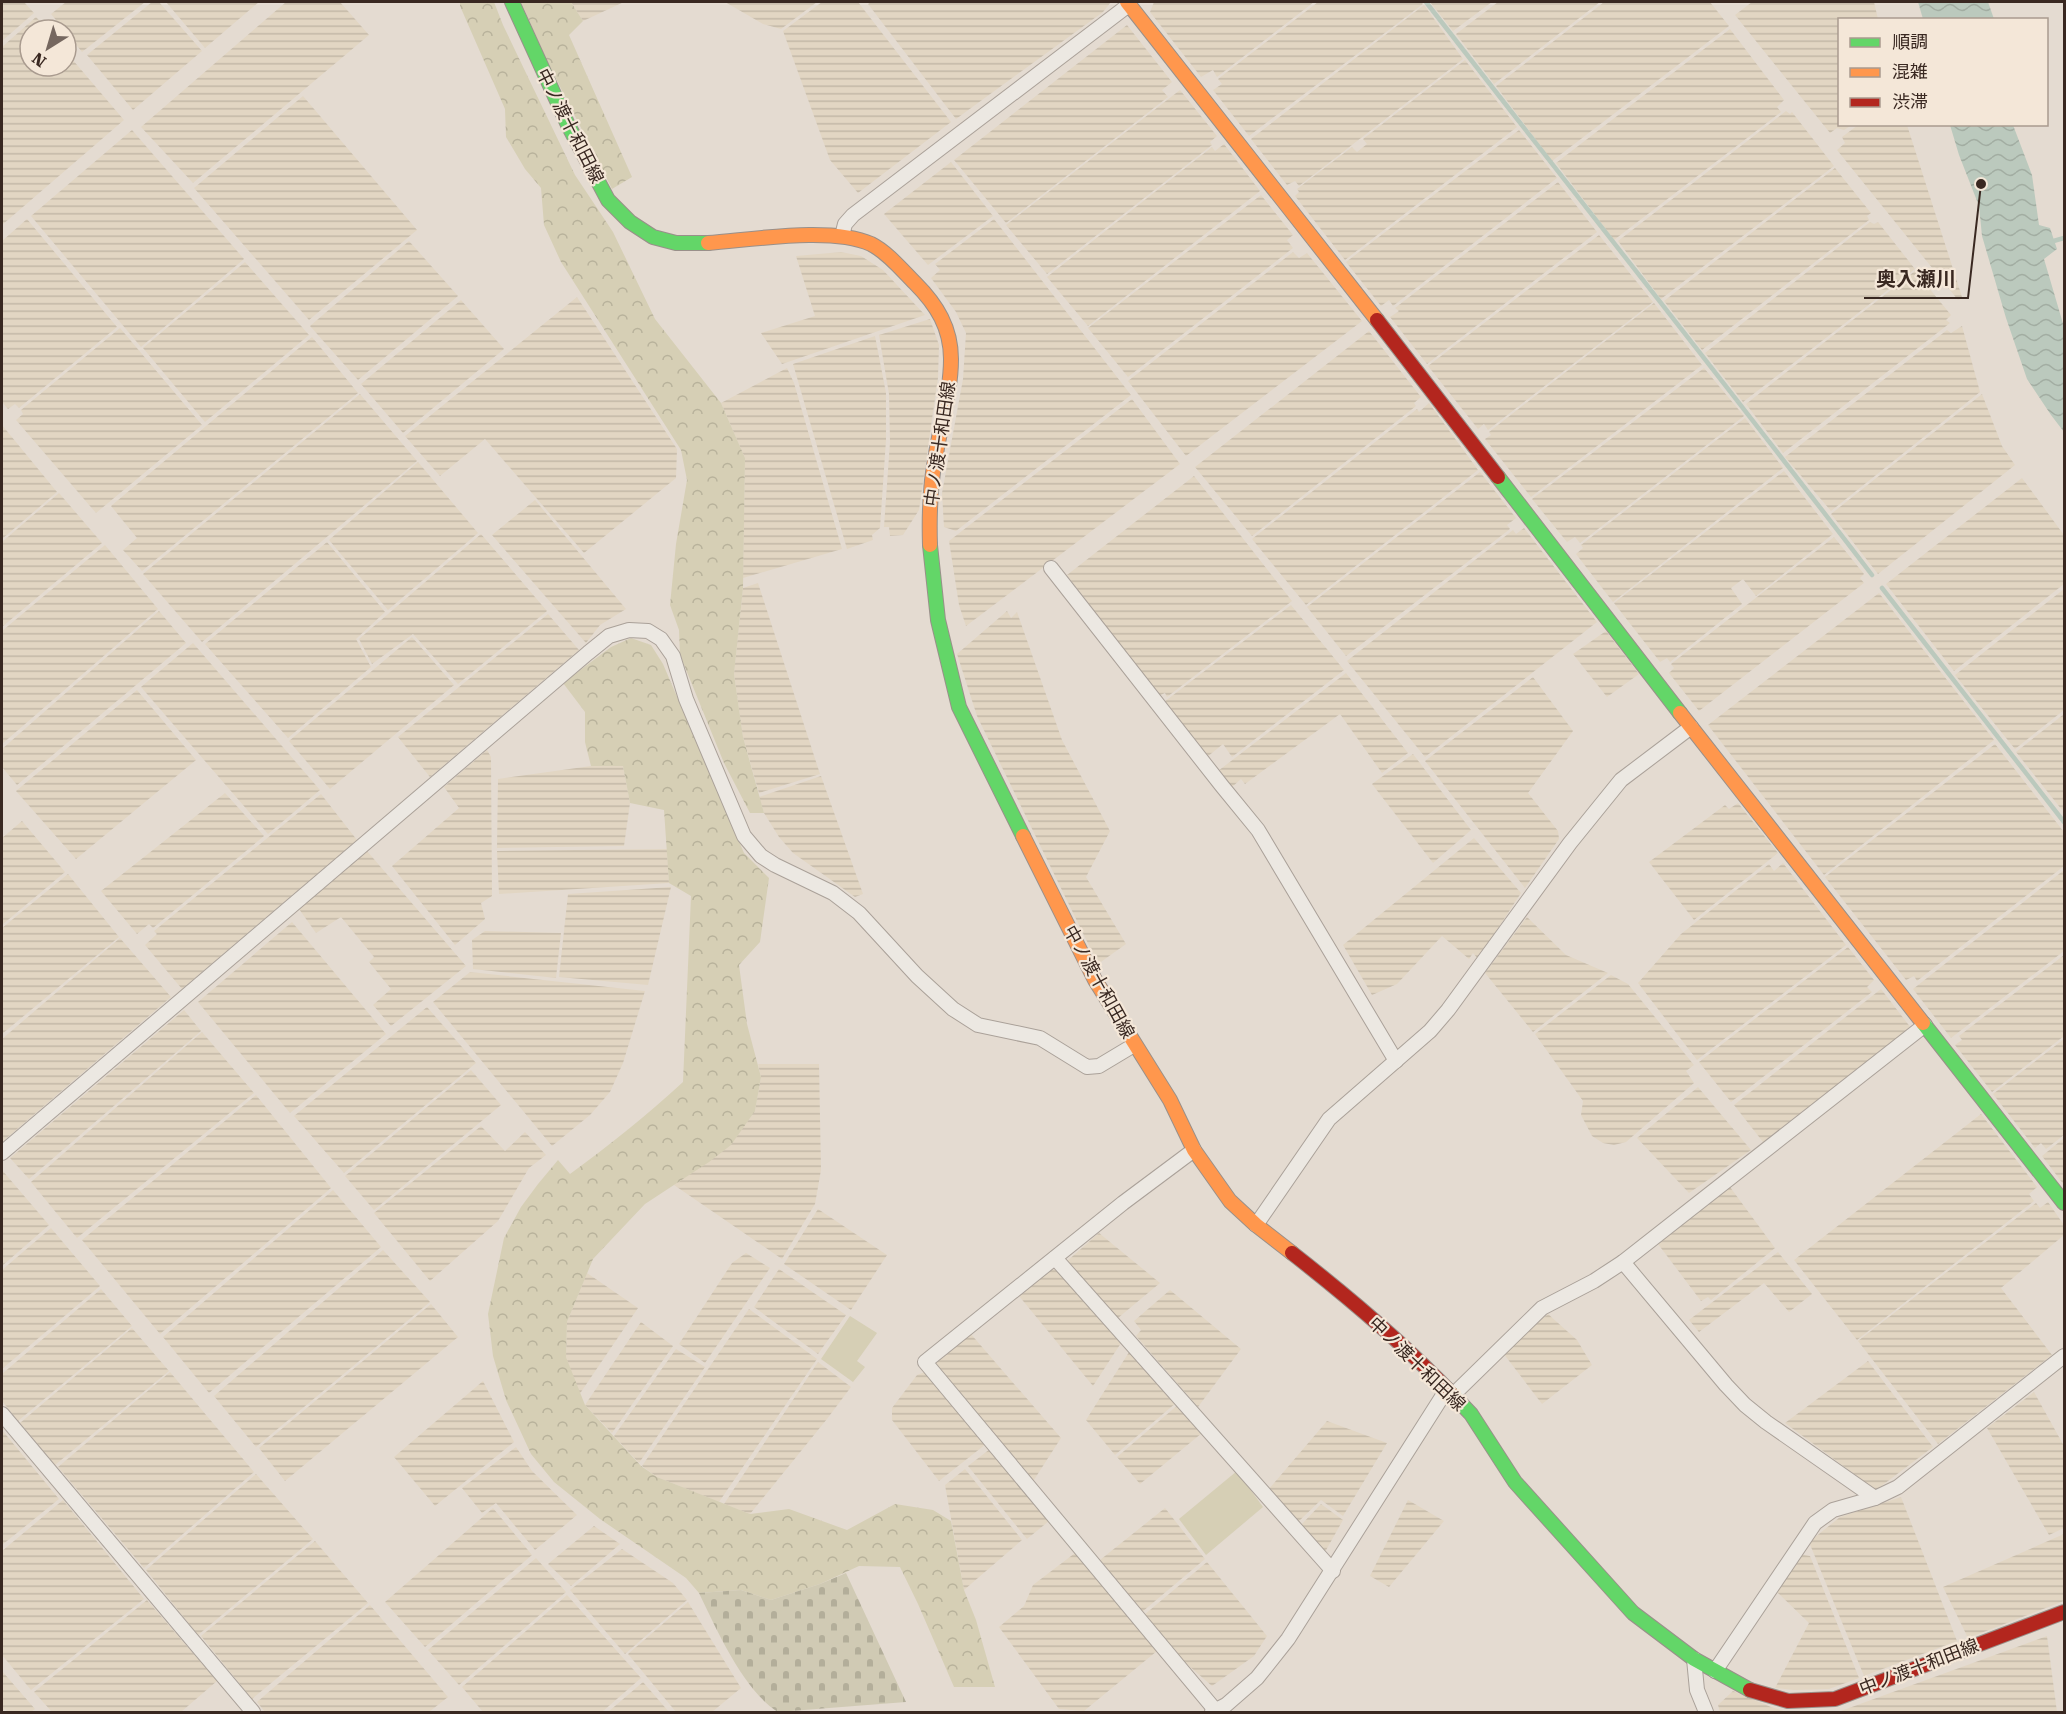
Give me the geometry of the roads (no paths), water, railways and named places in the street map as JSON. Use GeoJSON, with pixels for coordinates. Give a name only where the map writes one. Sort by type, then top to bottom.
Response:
{"type":"FeatureCollection","features":[{"type":"Feature","properties":{"kind":"main road","name":"中ノ渡十和田線"},"geometry":{"type":"LineString","coordinates":[[512,2],[556,101],[608,200],[624,218],[647,235],[677,245],[814,236],[842,237],[867,242],[877,248],[916,284],[937,309],[946,326],[950,345],[950,366],[933,470],[929,531],[933,586],[951,680],[959,707],[1095,980],[1170,1100],[1194,1150],[1230,1201],[1409,1352],[1450,1392],[1471,1414],[1515,1482],[1634,1613],[1694,1659],[1756,1693],[1788,1701],[1835,1699],[2064,1612]]}},
{"type":"Feature","properties":{"kind":"main road"},"geometry":{"type":"LineString","coordinates":[[1129,3],[2064,1203]]}},
{"type":"Feature","properties":{"kind":"street"},"geometry":{"type":"LineString","coordinates":[[842,237],[845,224],[853,215],[1129,3]]}},
{"type":"Feature","properties":{"kind":"street"},"geometry":{"type":"LineString","coordinates":[[1052,568],[1258,830],[1396,1060]]}},
{"type":"Feature","properties":{"kind":"street"},"geometry":{"type":"LineString","coordinates":[[2,1153],[581,659],[609,636],[629,630],[648,632],[661,639],[673,656],[686,699],[744,836],[761,856],[833,893],[859,913],[917,976],[953,1009],[978,1025],[1040,1038],[1087,1067],[1100,1066],[1134,1044]]}},
{"type":"Feature","properties":{"kind":"street"},"geometry":{"type":"LineString","coordinates":[[1256,1225],[1329,1119],[1430,1031],[1448,1010],[1570,843],[1621,780],[1691,727]]}},
{"type":"Feature","properties":{"kind":"street"},"geometry":{"type":"LineString","coordinates":[[1194,1150],[1123,1203],[925,1362],[1214,1712],[1226,1705],[1269,1665],[1333,1572],[1450,1392],[1542,1308],[1594,1281],[1623,1262],[1925,1025]]}},
{"type":"Feature","properties":{"kind":"street"},"geometry":{"type":"LineString","coordinates":[[1055,1258],[1333,1572]]}},
{"type":"Feature","properties":{"kind":"street"},"geometry":{"type":"LineString","coordinates":[[1623,1262],[1745,1405],[1875,1498]]}},
{"type":"Feature","properties":{"kind":"street"},"geometry":{"type":"LineString","coordinates":[[1715,1671],[1815,1523],[1833,1510],[1875,1498],[1898,1487],[2064,1356]]}},
{"type":"Feature","properties":{"kind":"street"},"geometry":{"type":"LineString","coordinates":[[2,1414],[253,1713]]}},
{"type":"Feature","properties":{"kind":"street"},"geometry":{"type":"LineString","coordinates":[[1694,1659],[1697,1690],[1706,1713]]}},
{"type":"Feature","properties":{"kind":"water"},"geometry":{"type":"Polygon","coordinates":[[[1918,2],[1988,2],[1994,18],[1923,18],[1918,2]]]}},
{"type":"Feature","properties":{"kind":"water"},"geometry":{"type":"Polygon","coordinates":[[[1950,126],[2013,126],[2032,175],[2039,225],[2050,228],[2057,249],[2044,259],[2064,327],[2064,432],[2027,379],[1982,236],[1979,206],[1950,126]]]}},
{"type":"Feature","properties":{"kind":"waterway"},"geometry":{"type":"LineString","coordinates":[[1426,2],[1872,575]]}},
{"type":"Feature","properties":{"kind":"waterway"},"geometry":{"type":"LineString","coordinates":[[2050,242],[2064,238]]}},
{"type":"Feature","properties":{"kind":"waterway"},"geometry":{"type":"LineString","coordinates":[[1882,588],[2064,822]]}},
{"type":"Feature","properties":{"kind":"place","name":"奥入瀬川"},"geometry":{"type":"Point","coordinates":[1981,184]}}]}
